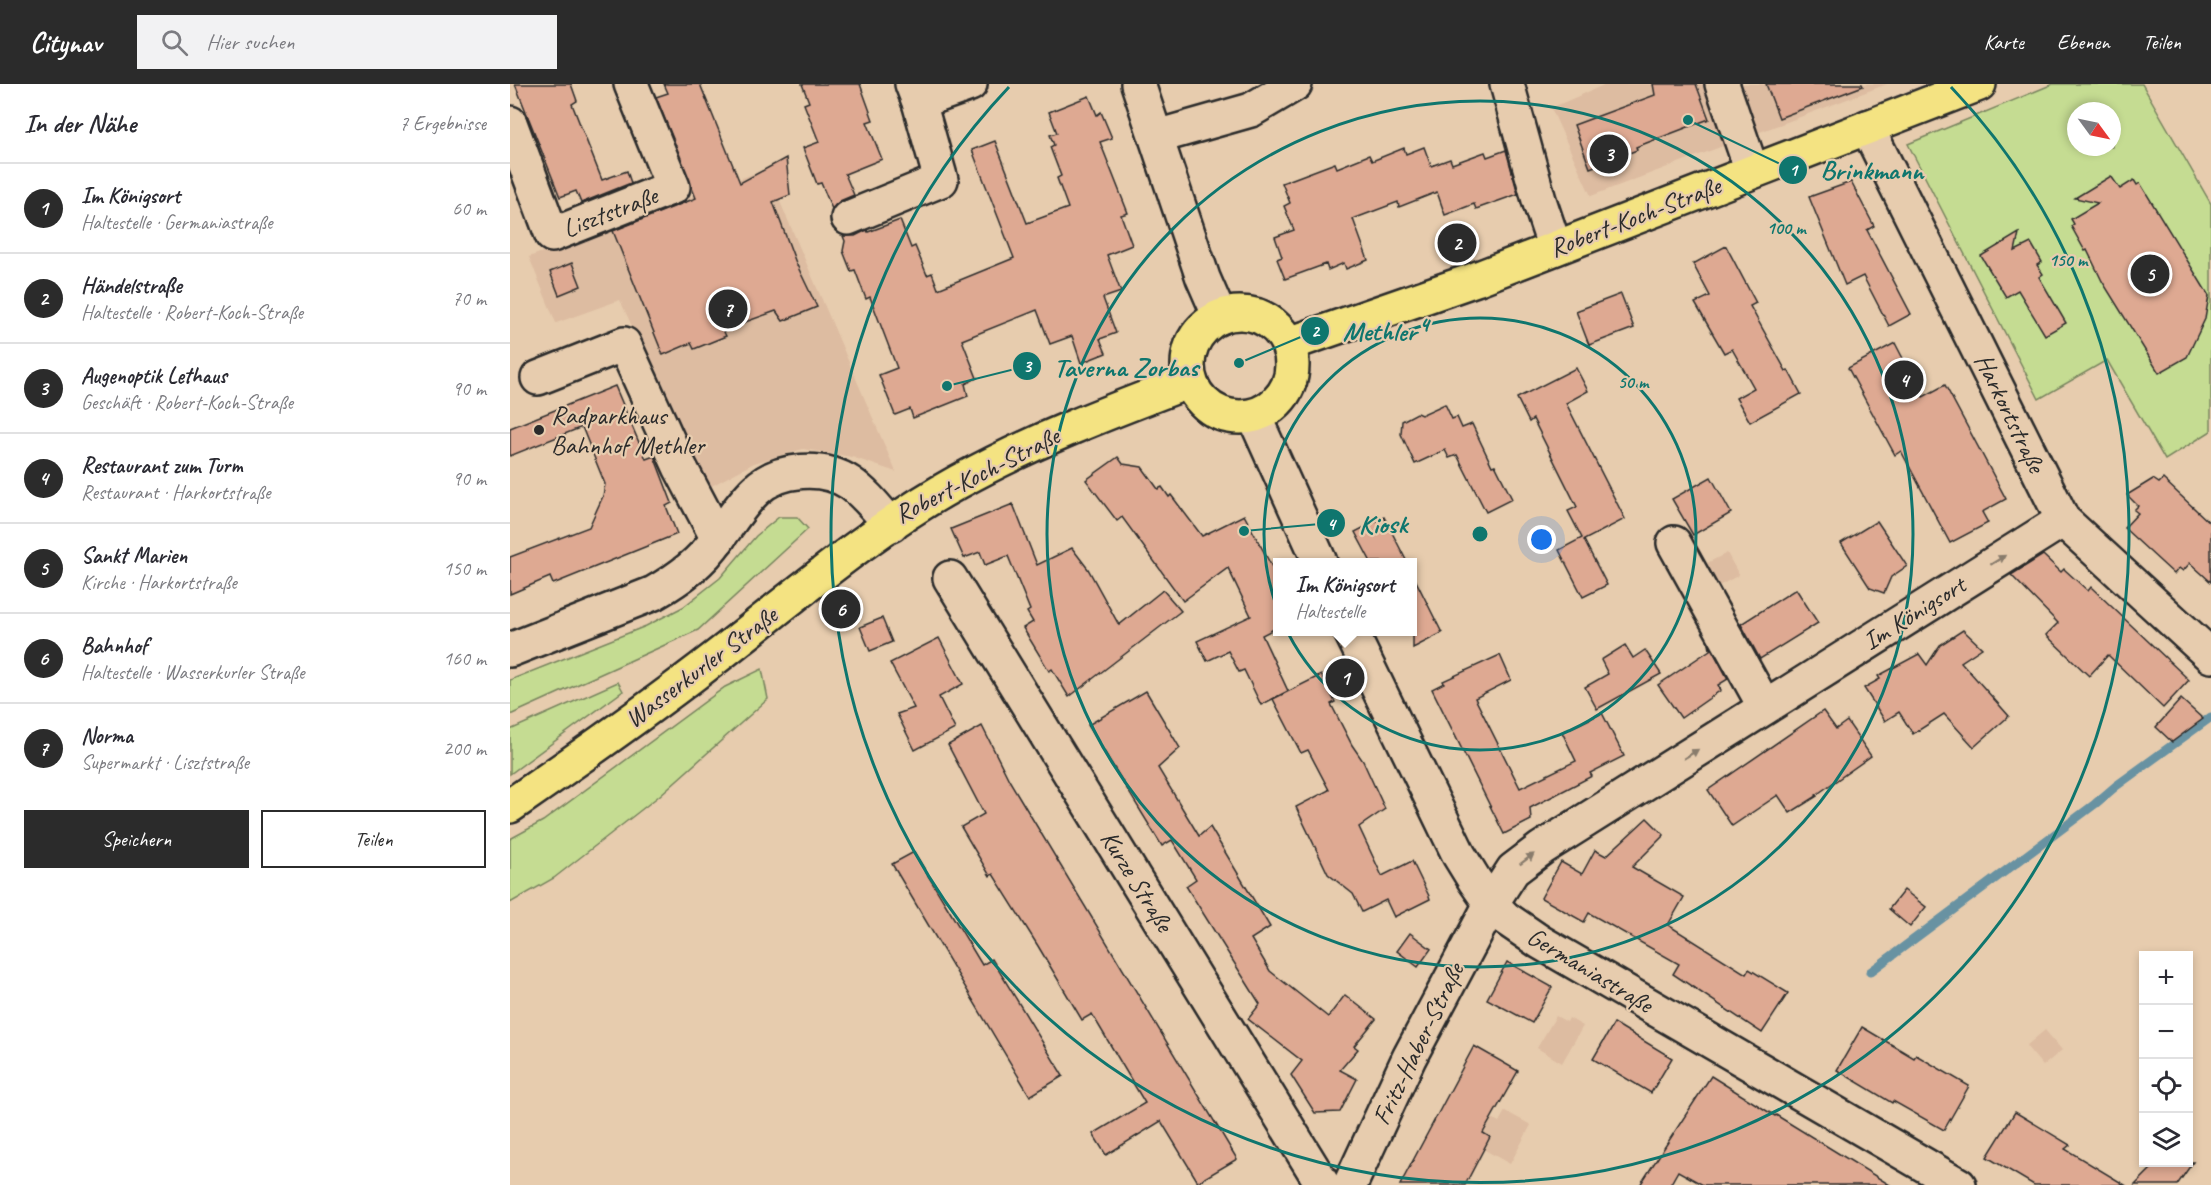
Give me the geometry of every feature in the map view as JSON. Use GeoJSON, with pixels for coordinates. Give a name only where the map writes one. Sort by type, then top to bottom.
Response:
{"type":"FeatureCollection","features":[{"type":"Feature","properties":{"kind":"main road","name":"Robert-Koch-Straße"},"geometry":{"type":"LineString","coordinates":[[1288,344],[1476,279],[1979,84]]}},
{"type":"Feature","properties":{"kind":"main road"},"geometry":{"type":"LineString","coordinates":[[1236,313],[1252,314],[1268,320],[1280,330],[1288,344],[1293,362],[1291,379],[1283,396],[1270,408],[1254,416],[1223,415],[1203,401],[1190,381],[1189,358],[1196,337],[1207,325],[1220,317],[1236,313]]}},
{"type":"Feature","properties":{"kind":"main road","name":"Robert-Koch-Straße"},"geometry":{"type":"LineString","coordinates":[[891,525],[958,482],[1010,456],[1077,424],[1190,381]]}},
{"type":"Feature","properties":{"kind":"main road","name":"Wasserkurler Straße"},"geometry":{"type":"LineString","coordinates":[[510,806],[718,656],[814,580],[891,525]]}},
{"type":"Feature","properties":{"kind":"street","name":"Lisztstraße"},"geometry":{"type":"LineString","coordinates":[[510,123],[552,235],[673,187],[631,84]]}},
{"type":"Feature","properties":{"kind":"street"},"geometry":{"type":"LineString","coordinates":[[848,218],[940,180],[916,93],[970,84]]}},
{"type":"Feature","properties":{"kind":"street"},"geometry":{"type":"LineString","coordinates":[[1138,84],[1203,278],[1220,317]]}},
{"type":"Feature","properties":{"kind":"street"},"geometry":{"type":"LineString","coordinates":[[1156,137],[1251,110],[1294,84]]}},
{"type":"Feature","properties":{"kind":"street"},"geometry":{"type":"LineString","coordinates":[[1507,84],[1539,200],[1555,248]]}},
{"type":"Feature","properties":{"kind":"street"},"geometry":{"type":"LineString","coordinates":[[1722,84],[1752,171]]}},
{"type":"Feature","properties":{"kind":"street","name":"Harkortstraße"},"geometry":{"type":"LineString","coordinates":[[1867,127],[2063,520],[2211,656]]}},
{"type":"Feature","properties":{"kind":"street"},"geometry":{"type":"LineString","coordinates":[[538,378],[624,344],[680,467],[718,539]]}},
{"type":"Feature","properties":{"kind":"street"},"geometry":{"type":"LineString","coordinates":[[1254,416],[1318,558]]}},
{"type":"Feature","properties":{"kind":"street","name":"Robert-Koch-Straße"},"geometry":{"type":"LineString","coordinates":[[510,650],[654,593],[676,580],[694,566],[718,539],[740,507],[758,488],[779,477],[800,471],[824,473],[848,482],[865,495],[891,525]]}},
{"type":"Feature","properties":{"kind":"street","name":"Im Königsort"},"geometry":{"type":"LineString","coordinates":[[1491,904],[1513,870],[1542,848],[2063,520]]}},
{"type":"Feature","properties":{"kind":"street"},"geometry":{"type":"LineString","coordinates":[[1674,543],[1765,707]]}},
{"type":"Feature","properties":{"kind":"street","name":"Kurze Straße"},"geometry":{"type":"LineString","coordinates":[[950,578],[1323,1185]]}},
{"type":"Feature","properties":{"kind":"street","name":"Germaniastraße"},"geometry":{"type":"LineString","coordinates":[[1354,636],[1459,855],[1491,904],[1505,918],[1540,942],[1959,1185]]}},
{"type":"Feature","properties":{"kind":"street","name":"Fritz-Haber-Straße"},"geometry":{"type":"LineString","coordinates":[[1350,1185],[1409,1058],[1491,904]]}},
{"type":"Feature","properties":{"kind":"shaded area"},"geometry":{"type":"Polygon","coordinates":[[[1606,84],[1887,84],[1591,196],[1551,108],[1606,84]]]}},
{"type":"Feature","properties":{"kind":"shaded area"},"geometry":{"type":"Polygon","coordinates":[[[766,169],[896,472],[852,457],[803,449],[754,463],[706,489],[620,300],[556,323],[529,257],[766,169]]]}},
{"type":"Feature","properties":{"kind":"shaded area"},"geometry":{"type":"Polygon","coordinates":[[[1727,553],[1739,575],[1717,587],[1705,564],[1727,553]]]}},
{"type":"Feature","properties":{"kind":"shaded area"},"geometry":{"type":"Polygon","coordinates":[[[1556,1016],[1567,1022],[1569,1018],[1583,1026],[1562,1063],[1537,1048],[1556,1016]]]}},
{"type":"Feature","properties":{"kind":"shaded area"},"geometry":{"type":"Polygon","coordinates":[[[2045,1030],[2062,1050],[2043,1066],[2026,1046],[2045,1030]]]}},
{"type":"Feature","properties":{"kind":"shaded area"},"geometry":{"type":"Polygon","coordinates":[[[1465,1103],[1499,1122],[1505,1111],[1531,1125],[1510,1164],[1483,1149],[1456,1118],[1465,1103]]]}},
{"type":"Feature","properties":{"kind":"green space"},"geometry":{"type":"Polygon","coordinates":[[[2053,84],[2142,84],[2211,204],[2211,431],[2165,460],[2107,360],[2039,399],[1908,144],[2053,84]]]}},
{"type":"Feature","properties":{"kind":"green space"},"geometry":{"type":"Polygon","coordinates":[[[779,517],[797,517],[808,529],[698,630],[510,715],[510,680],[646,626],[683,607],[720,578],[756,536],[779,517]]]}},
{"type":"Feature","properties":{"kind":"green space"},"geometry":{"type":"Polygon","coordinates":[[[762,669],[768,699],[659,796],[554,878],[510,903],[510,839],[543,821],[725,687],[762,669]]]}},
{"type":"Feature","properties":{"kind":"green space"},"geometry":{"type":"Polygon","coordinates":[[[618,682],[623,691],[510,774],[510,730],[618,682]]]}},
{"type":"Feature","properties":{"kind":"building"},"geometry":{"type":"Polygon","coordinates":[[[515,84],[571,84],[577,101],[572,104],[602,180],[627,171],[631,183],[581,203],[576,191],[560,197],[515,84]]]}},
{"type":"Feature","properties":{"kind":"building"},"geometry":{"type":"Polygon","coordinates":[[[664,84],[700,84],[740,183],[786,158],[790,195],[773,202],[796,263],[817,307],[783,321],[776,311],[723,330],[726,336],[694,349],[691,343],[663,355],[613,231],[696,198],[656,97],[668,93],[664,84]]]}},
{"type":"Feature","properties":{"kind":"building"},"geometry":{"type":"Polygon","coordinates":[[[802,84],[860,84],[873,120],[867,122],[882,159],[845,174],[854,195],[840,201],[832,209],[821,183],[817,184],[803,148],[819,142],[804,104],[809,102],[802,84]]]}},
{"type":"Feature","properties":{"kind":"building"},"geometry":{"type":"Polygon","coordinates":[[[1653,84],[1696,84],[1709,119],[1636,147],[1637,150],[1590,168],[1574,125],[1655,95],[1653,84]]]}},
{"type":"Feature","properties":{"kind":"building"},"geometry":{"type":"Polygon","coordinates":[[[1766,84],[1862,84],[1863,86],[1779,118],[1766,84]]]}},
{"type":"Feature","properties":{"kind":"building"},"geometry":{"type":"Polygon","coordinates":[[[1089,96],[1097,115],[1101,112],[1112,138],[1100,142],[1128,213],[1121,215],[1132,245],[1107,255],[1121,292],[1103,298],[1116,333],[1100,339],[1106,353],[1081,363],[1072,336],[1050,344],[1037,310],[962,340],[977,378],[965,384],[968,396],[913,418],[910,409],[895,415],[879,375],[897,368],[870,297],[866,299],[855,270],[851,271],[843,251],[845,241],[843,236],[855,236],[900,220],[911,248],[915,246],[927,275],[932,273],[938,289],[1014,258],[972,150],[995,141],[1027,223],[1068,208],[1057,178],[1061,176],[1050,147],[1054,145],[1050,135],[1057,133],[1049,112],[1089,96]]]}},
{"type":"Feature","properties":{"kind":"building"},"geometry":{"type":"Polygon","coordinates":[[[1424,147],[1431,166],[1450,159],[1452,164],[1485,152],[1487,157],[1506,150],[1518,194],[1476,209],[1474,204],[1445,215],[1437,192],[1399,207],[1398,202],[1353,219],[1368,260],[1346,269],[1344,263],[1328,270],[1326,264],[1285,279],[1277,259],[1282,257],[1275,237],[1294,230],[1284,206],[1290,203],[1282,183],[1335,163],[1337,168],[1369,155],[1372,161],[1404,148],[1406,154],[1424,147]]]}},
{"type":"Feature","properties":{"kind":"building"},"geometry":{"type":"Polygon","coordinates":[[[2111,176],[2120,189],[2134,180],[2137,185],[2140,183],[2209,296],[2205,319],[2187,357],[2159,373],[2071,226],[2074,224],[2071,219],[2098,203],[2075,198],[2111,176]]]}},
{"type":"Feature","properties":{"kind":"building"},"geometry":{"type":"Polygon","coordinates":[[[1851,182],[1874,226],[1867,230],[1911,314],[1889,326],[1863,276],[1845,285],[1809,197],[1851,182]]]}},
{"type":"Feature","properties":{"kind":"building"},"geometry":{"type":"Polygon","coordinates":[[[2019,233],[2015,251],[2031,243],[2042,262],[2037,265],[2043,274],[2039,277],[2066,323],[2045,335],[2018,290],[2006,297],[1981,256],[2019,233]]]}},
{"type":"Feature","properties":{"kind":"building"},"geometry":{"type":"Polygon","coordinates":[[[1726,246],[1756,303],[1750,306],[1801,394],[1750,422],[1736,398],[1754,388],[1732,349],[1724,353],[1695,303],[1710,296],[1693,264],[1726,246]]]}},
{"type":"Feature","properties":{"kind":"building"},"geometry":{"type":"Polygon","coordinates":[[[572,263],[581,286],[559,295],[550,272],[572,263]]]}},
{"type":"Feature","properties":{"kind":"building"},"geometry":{"type":"Polygon","coordinates":[[[1621,294],[1634,328],[1589,345],[1576,311],[1621,294]]]}},
{"type":"Feature","properties":{"kind":"building"},"geometry":{"type":"Polygon","coordinates":[[[1895,343],[1923,397],[1945,385],[2006,499],[1982,512],[1988,523],[1950,543],[1901,451],[1895,455],[1848,368],[1895,343]]]}},
{"type":"Feature","properties":{"kind":"building"},"geometry":{"type":"Polygon","coordinates":[[[1576,368],[1588,391],[1566,403],[1625,519],[1584,540],[1607,585],[1583,597],[1559,550],[1582,538],[1568,511],[1577,507],[1533,419],[1529,422],[1517,398],[1576,368]]]}},
{"type":"Feature","properties":{"kind":"building"},"geometry":{"type":"Polygon","coordinates":[[[615,386],[646,459],[654,456],[672,503],[666,506],[677,534],[553,584],[550,577],[510,594],[510,557],[589,527],[603,496],[605,484],[582,427],[510,456],[510,428],[615,386]]]}},
{"type":"Feature","properties":{"kind":"building"},"geometry":{"type":"Polygon","coordinates":[[[1445,404],[1452,419],[1457,417],[1462,428],[1472,424],[1492,466],[1495,465],[1512,499],[1486,512],[1457,455],[1449,458],[1445,450],[1415,464],[1401,434],[1402,421],[1417,413],[1421,415],[1445,404]]]}},
{"type":"Feature","properties":{"kind":"building"},"geometry":{"type":"Polygon","coordinates":[[[1118,457],[1123,464],[1142,467],[1158,489],[1162,487],[1169,497],[1171,495],[1202,536],[1244,515],[1273,569],[1273,630],[1262,635],[1288,691],[1261,705],[1244,670],[1239,672],[1228,651],[1207,661],[1197,641],[1251,616],[1228,568],[1183,601],[1122,517],[1117,521],[1086,480],[1118,457]]]}},
{"type":"Feature","properties":{"kind":"building"},"geometry":{"type":"Polygon","coordinates":[[[1711,477],[1731,513],[1693,535],[1672,499],[1711,477]]]}},
{"type":"Feature","properties":{"kind":"building"},"geometry":{"type":"Polygon","coordinates":[[[2153,479],[2159,483],[2163,479],[2211,524],[2211,582],[2190,563],[2183,571],[2179,568],[2174,574],[2124,528],[2138,513],[2134,510],[2138,506],[2127,495],[2153,479]]]}},
{"type":"Feature","properties":{"kind":"building"},"geometry":{"type":"Polygon","coordinates":[[[1013,504],[1037,565],[1072,548],[1088,569],[1119,625],[1163,590],[1181,611],[1069,697],[1052,669],[1049,671],[1023,628],[1033,622],[1027,612],[1030,610],[1008,556],[985,565],[980,552],[964,558],[951,529],[1013,504]]]}},
{"type":"Feature","properties":{"kind":"building"},"geometry":{"type":"Polygon","coordinates":[[[1384,517],[1405,558],[1369,558],[1355,532],[1384,517]]]}},
{"type":"Feature","properties":{"kind":"building"},"geometry":{"type":"Polygon","coordinates":[[[1877,521],[1907,566],[1891,577],[1884,593],[1870,588],[1841,543],[1877,521]]]}},
{"type":"Feature","properties":{"kind":"building"},"geometry":{"type":"Polygon","coordinates":[[[2043,555],[2061,572],[2064,569],[2088,591],[2091,587],[2189,680],[2163,708],[2108,655],[2089,676],[2046,635],[2058,623],[2011,575],[2043,555]]]}},
{"type":"Feature","properties":{"kind":"building"},"geometry":{"type":"Polygon","coordinates":[[[1417,583],[1442,633],[1413,648],[1413,636],[1417,636],[1417,583]]]}},
{"type":"Feature","properties":{"kind":"building"},"geometry":{"type":"Polygon","coordinates":[[[1796,589],[1818,623],[1760,659],[1741,624],[1796,589]]]}},
{"type":"Feature","properties":{"kind":"building"},"geometry":{"type":"Polygon","coordinates":[[[882,618],[892,642],[870,651],[860,627],[882,618]]]}},
{"type":"Feature","properties":{"kind":"building"},"geometry":{"type":"Polygon","coordinates":[[[1963,630],[1982,648],[1961,662],[2009,716],[1974,747],[1944,714],[1913,734],[1899,712],[1885,721],[1864,688],[1880,679],[1878,676],[1919,654],[1927,665],[1940,645],[1963,630]]]}},
{"type":"Feature","properties":{"kind":"building"},"geometry":{"type":"Polygon","coordinates":[[[939,638],[963,684],[939,697],[955,729],[915,750],[897,714],[914,708],[890,663],[939,638]]]}},
{"type":"Feature","properties":{"kind":"building"},"geometry":{"type":"Polygon","coordinates":[[[1709,644],[1728,679],[1718,685],[1721,690],[1681,718],[1658,685],[1710,650],[1709,644]]]}},
{"type":"Feature","properties":{"kind":"building"},"geometry":{"type":"Polygon","coordinates":[[[1625,645],[1633,658],[1645,650],[1661,674],[1597,709],[1585,687],[1608,674],[1601,660],[1625,645]]]}},
{"type":"Feature","properties":{"kind":"building"},"geometry":{"type":"Polygon","coordinates":[[[1500,655],[1511,680],[1475,698],[1520,788],[1576,761],[1562,732],[1602,713],[1624,756],[1590,773],[1592,776],[1530,808],[1531,820],[1504,834],[1432,689],[1444,683],[1443,681],[1500,655]]]}},
{"type":"Feature","properties":{"kind":"building"},"geometry":{"type":"Polygon","coordinates":[[[1321,675],[1335,702],[1331,704],[1363,761],[1385,809],[1359,827],[1382,876],[1412,861],[1430,899],[1394,917],[1386,900],[1362,912],[1353,894],[1328,874],[1296,807],[1329,790],[1308,750],[1301,753],[1273,699],[1321,675]]]}},
{"type":"Feature","properties":{"kind":"building"},"geometry":{"type":"Polygon","coordinates":[[[1146,691],[1180,748],[1158,768],[1199,836],[1210,827],[1270,927],[1251,939],[1270,971],[1328,1017],[1345,995],[1376,1019],[1354,1046],[1358,1049],[1340,1070],[1357,1079],[1340,1112],[1315,1113],[1291,1075],[1302,1061],[1248,1019],[1260,1004],[1186,886],[1196,879],[1172,840],[1162,846],[1088,725],[1146,691]]]}},
{"type":"Feature","properties":{"kind":"building"},"geometry":{"type":"Polygon","coordinates":[[[2181,699],[2203,719],[2172,742],[2156,727],[2181,699]]]}},
{"type":"Feature","properties":{"kind":"building"},"geometry":{"type":"Polygon","coordinates":[[[1823,711],[1836,729],[1847,721],[1871,756],[1790,813],[1778,795],[1732,826],[1708,790],[1823,711]]]}},
{"type":"Feature","properties":{"kind":"building"},"geometry":{"type":"Polygon","coordinates":[[[982,726],[1009,780],[1237,1159],[1198,1182],[1161,1121],[1106,1155],[1093,1134],[1145,1103],[1092,1014],[1082,1020],[993,874],[990,876],[961,827],[984,814],[948,745],[982,726]]]}},
{"type":"Feature","properties":{"kind":"building"},"geometry":{"type":"Polygon","coordinates":[[[1647,818],[1664,835],[1632,867],[1684,897],[1668,925],[1746,974],[1749,969],[1788,993],[1762,1033],[1673,974],[1679,964],[1589,913],[1584,922],[1541,898],[1561,862],[1582,874],[1595,850],[1606,856],[1647,818]]]}},
{"type":"Feature","properties":{"kind":"building"},"geometry":{"type":"Polygon","coordinates":[[[914,852],[982,965],[992,959],[1063,1076],[1030,1096],[892,864],[914,852]]]}},
{"type":"Feature","properties":{"kind":"building"},"geometry":{"type":"Polygon","coordinates":[[[1904,890],[1926,907],[1910,927],[1889,909],[1904,890]]]}},
{"type":"Feature","properties":{"kind":"building"},"geometry":{"type":"Polygon","coordinates":[[[1410,933],[1431,949],[1418,967],[1397,951],[1410,933]]]}},
{"type":"Feature","properties":{"kind":"building"},"geometry":{"type":"Polygon","coordinates":[[[1507,962],[1552,987],[1532,1023],[1487,999],[1507,962]]]}},
{"type":"Feature","properties":{"kind":"building"},"geometry":{"type":"Polygon","coordinates":[[[1614,1023],[1672,1058],[1651,1093],[1593,1059],[1614,1023]]]}},
{"type":"Feature","properties":{"kind":"building"},"geometry":{"type":"Polygon","coordinates":[[[1862,1027],[1914,1058],[1916,1055],[1969,1086],[1944,1130],[1893,1101],[1892,1103],[1837,1070],[1862,1027]]]}},
{"type":"Feature","properties":{"kind":"building"},"geometry":{"type":"Polygon","coordinates":[[[1474,1046],[1518,1071],[1483,1133],[1490,1137],[1465,1185],[1400,1185],[1474,1046]]]}},
{"type":"Feature","properties":{"kind":"building"},"geometry":{"type":"Polygon","coordinates":[[[1711,1076],[1890,1185],[1703,1185],[1678,1171],[1670,1185],[1640,1185],[1711,1076]]]}},
{"type":"Feature","properties":{"kind":"building"},"geometry":{"type":"Polygon","coordinates":[[[2015,1112],[2070,1145],[2065,1149],[2125,1185],[2034,1185],[1987,1157],[2015,1112]]]}},
{"type":"Feature","properties":{"kind":"building"},"geometry":{"type":"Polygon","coordinates":[[[2153,1167],[2190,1167],[2177,1185],[2135,1185],[2153,1167]]]}},
{"type":"Feature","properties":{"kind":"waterway"},"geometry":{"type":"LineString","coordinates":[[1870,972],[2211,717]]}},
{"type":"Feature","properties":{"kind":"place","name":"Brinkmann"},"geometry":{"type":"Point","coordinates":[1688,120]}},
{"type":"Feature","properties":{"kind":"place","name":"Augenoptik Lethaus"},"geometry":{"type":"Point","coordinates":[1609,154]}},
{"type":"Feature","properties":{"kind":"place","name":"Händelstraße"},"geometry":{"type":"Point","coordinates":[1457,243]}},
{"type":"Feature","properties":{"kind":"place","name":"Sankt Marien"},"geometry":{"type":"Point","coordinates":[2150,274]}},
{"type":"Feature","properties":{"kind":"place","name":"Norma"},"geometry":{"type":"Point","coordinates":[728,309]}},
{"type":"Feature","properties":{"kind":"place","name":"Methler⁴"},"geometry":{"type":"Point","coordinates":[1239,363]}},
{"type":"Feature","properties":{"kind":"place","name":"Restaurant zum Turm"},"geometry":{"type":"Point","coordinates":[1904,380]}},
{"type":"Feature","properties":{"kind":"place","name":"Taverna Zorbas"},"geometry":{"type":"Point","coordinates":[947,386]}},
{"type":"Feature","properties":{"kind":"place","name":"Radparkhaus Bahnhof Methler"},"geometry":{"type":"Point","coordinates":[539,430]}},
{"type":"Feature","properties":{"kind":"place","name":"Kiosk"},"geometry":{"type":"Point","coordinates":[1244,531]}},
{"type":"Feature","properties":{"kind":"place","name":"Bahnhof"},"geometry":{"type":"Point","coordinates":[841,609]}},
{"type":"Feature","properties":{"kind":"place","name":"Im Königsort"},"geometry":{"type":"Point","coordinates":[1345,678]}}]}
